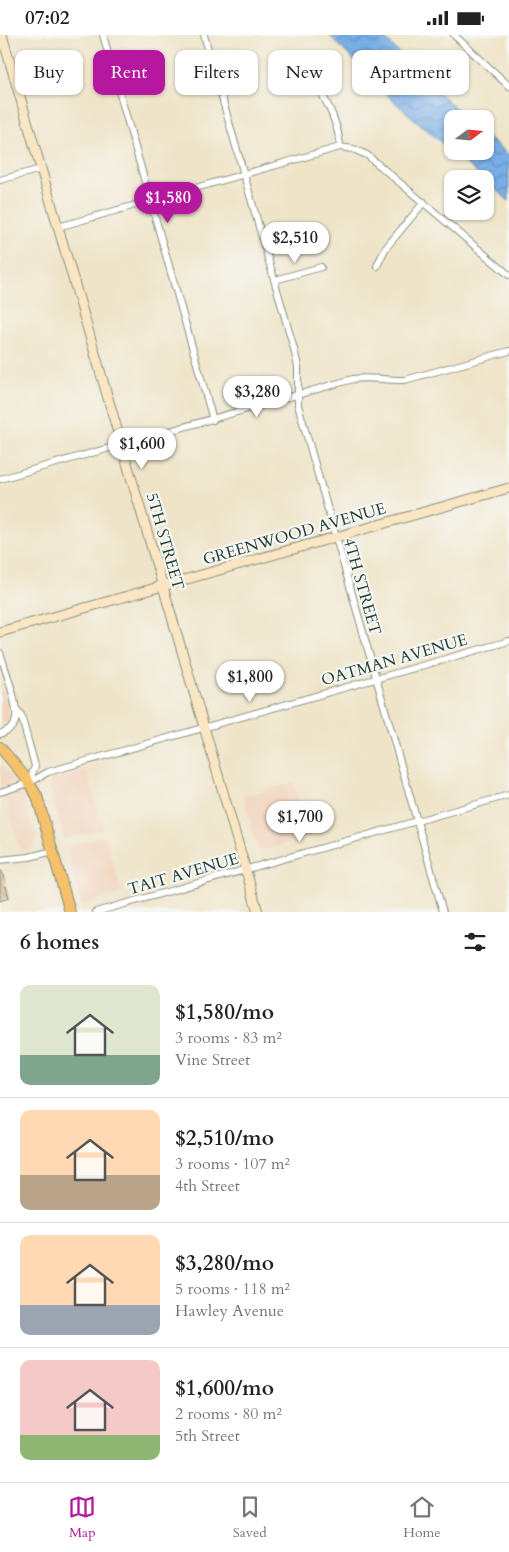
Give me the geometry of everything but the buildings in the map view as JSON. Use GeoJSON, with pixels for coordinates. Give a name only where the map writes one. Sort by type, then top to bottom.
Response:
{"type":"FeatureCollection","features":[{"type":"Feature","properties":{"kind":"main road"},"geometry":{"type":"LineString","coordinates":[[0,747],[29,783],[39,803],[70,912]]}},
{"type":"Feature","properties":{"kind":"street","name":"5TH STREET"},"geometry":{"type":"LineString","coordinates":[[2,35],[258,912]]}},
{"type":"Feature","properties":{"kind":"street"},"geometry":{"type":"LineString","coordinates":[[103,35],[213,419]]}},
{"type":"Feature","properties":{"kind":"street","name":"4TH STREET"},"geometry":{"type":"LineString","coordinates":[[204,35],[275,280],[298,367],[298,405],[334,537],[443,912]]}},
{"type":"Feature","properties":{"kind":"street"},"geometry":{"type":"LineString","coordinates":[[454,35],[509,86]]}},
{"type":"Feature","properties":{"kind":"street"},"geometry":{"type":"LineString","coordinates":[[323,96],[333,115],[340,147]]}},
{"type":"Feature","properties":{"kind":"street"},"geometry":{"type":"LineString","coordinates":[[58,227],[340,147],[353,149],[367,155],[509,275]]}},
{"type":"Feature","properties":{"kind":"street"},"geometry":{"type":"LineString","coordinates":[[0,180],[41,169]]}},
{"type":"Feature","properties":{"kind":"street"},"geometry":{"type":"LineString","coordinates":[[377,267],[385,249],[424,202]]}},
{"type":"Feature","properties":{"kind":"street"},"geometry":{"type":"LineString","coordinates":[[275,280],[321,267]]}},
{"type":"Feature","properties":{"kind":"street"},"geometry":{"type":"LineString","coordinates":[[1,477],[362,377],[396,381],[414,378],[509,351]]}},
{"type":"Feature","properties":{"kind":"street","name":"GREENWOOD AVENUE"},"geometry":{"type":"LineString","coordinates":[[0,631],[509,488]]}},
{"type":"Feature","properties":{"kind":"street","name":"OATMAN AVENUE"},"geometry":{"type":"LineString","coordinates":[[0,792],[29,783],[48,772],[509,641]]}},
{"type":"Feature","properties":{"kind":"street"},"geometry":{"type":"LineString","coordinates":[[0,653],[16,709],[15,723],[11,728],[0,734]]}},
{"type":"Feature","properties":{"kind":"street"},"geometry":{"type":"LineString","coordinates":[[16,709],[21,715],[35,766],[29,783]]}},
{"type":"Feature","properties":{"kind":"street","name":"TAIT AVENUE"},"geometry":{"type":"LineString","coordinates":[[96,912],[509,795]]}},
{"type":"Feature","properties":{"kind":"street"},"geometry":{"type":"LineString","coordinates":[[0,860],[29,857],[53,851]]}},
{"type":"Feature","properties":{"kind":"shaded area"},"geometry":{"type":"Polygon","coordinates":[[[0,681],[10,716],[4,724],[0,725],[0,681]]]}},
{"type":"Feature","properties":{"kind":"shaded area"},"geometry":{"type":"Polygon","coordinates":[[[0,763],[12,776],[14,782],[0,787],[0,763]]]}},
{"type":"Feature","properties":{"kind":"shaded area"},"geometry":{"type":"Polygon","coordinates":[[[87,771],[103,829],[64,839],[49,785],[50,780],[87,771]]]}},
{"type":"Feature","properties":{"kind":"shaded area"},"geometry":{"type":"Polygon","coordinates":[[[293,782],[310,837],[258,851],[243,796],[293,782]]]}},
{"type":"Feature","properties":{"kind":"shaded area"},"geometry":{"type":"Polygon","coordinates":[[[17,792],[23,794],[36,838],[33,847],[29,850],[20,850],[5,796],[17,792]]]}},
{"type":"Feature","properties":{"kind":"shaded area"},"geometry":{"type":"Polygon","coordinates":[[[105,836],[122,893],[86,904],[81,902],[66,847],[105,836]]]}},
{"type":"Feature","properties":{"kind":"water"},"geometry":{"type":"Polygon","coordinates":[[[329,35],[382,35],[396,50],[352,50],[352,59],[329,35]]]}},
{"type":"Feature","properties":{"kind":"water"},"geometry":{"type":"Polygon","coordinates":[[[387,95],[441,95],[457,110],[444,110],[444,145],[387,95]]]}},
{"type":"Feature","properties":{"kind":"water"},"geometry":{"type":"Polygon","coordinates":[[[494,142],[509,155],[509,201],[494,188],[494,170],[473,170],[462,160],[494,160],[494,142]]]}}]}
